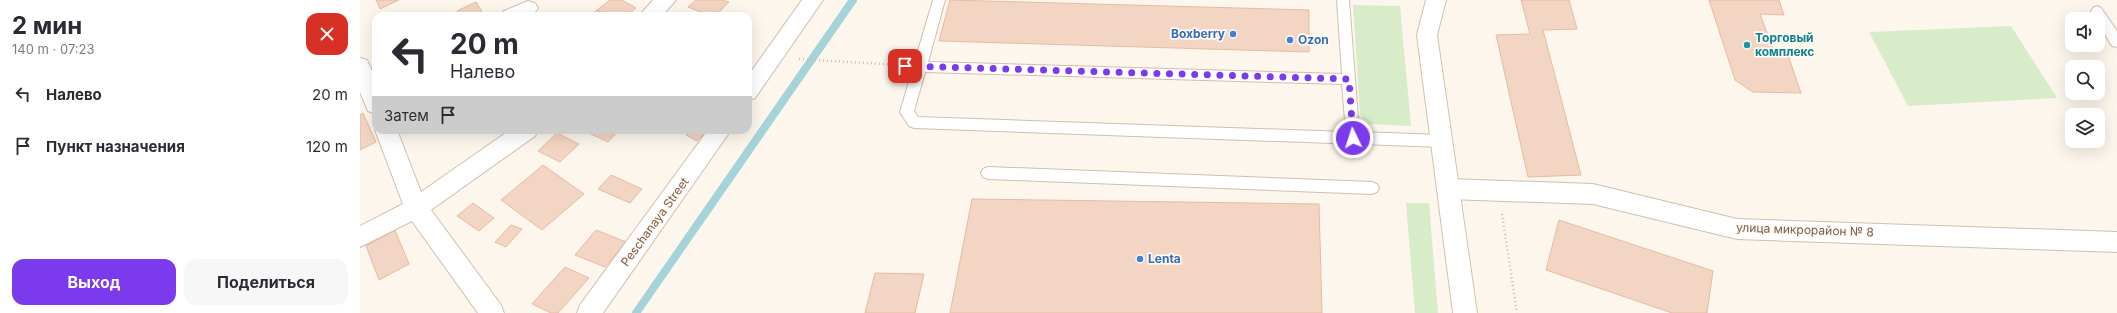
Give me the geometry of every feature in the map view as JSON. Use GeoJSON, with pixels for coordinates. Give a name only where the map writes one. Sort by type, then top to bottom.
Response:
{"type":"FeatureCollection","features":[{"type":"Feature","properties":{"kind":"street"},"geometry":{"type":"LineString","coordinates":[[653,12],[666,0]]}},
{"type":"Feature","properties":{"kind":"street"},"geometry":{"type":"LineString","coordinates":[[752,86],[813,0]]}},
{"type":"Feature","properties":{"kind":"street"},"geometry":{"type":"LineString","coordinates":[[1436,0],[1427,35],[1465,313]]}},
{"type":"Feature","properties":{"kind":"street"},"geometry":{"type":"LineString","coordinates":[[388,134],[416,208],[492,313]]}},
{"type":"Feature","properties":{"kind":"street"},"geometry":{"type":"LineString","coordinates":[[360,237],[416,208],[521,134]]}},
{"type":"Feature","properties":{"kind":"street","name":"Peschanaya Street"},"geometry":{"type":"LineString","coordinates":[[589,313],[717,134]]}},
{"type":"Feature","properties":{"kind":"street","name":"улица микрорайон № 8"},"geometry":{"type":"LineString","coordinates":[[1449,189],[1593,194],[1737,229],[2117,242]]}},
{"type":"Feature","properties":{"kind":"lane"},"geometry":{"type":"LineString","coordinates":[[939,0],[907,112],[914,122],[1442,141]]}},
{"type":"Feature","properties":{"kind":"lane"},"geometry":{"type":"LineString","coordinates":[[1343,0],[1353,138]]}},
{"type":"Feature","properties":{"kind":"lane"},"geometry":{"type":"LineString","coordinates":[[2097,11],[2117,42]]}},
{"type":"Feature","properties":{"kind":"lane"},"geometry":{"type":"LineString","coordinates":[[920,67],[1349,79]]}},
{"type":"Feature","properties":{"kind":"lane"},"geometry":{"type":"LineString","coordinates":[[988,172],[1372,188]]}},
{"type":"Feature","properties":{"kind":"path"},"geometry":{"type":"LineString","coordinates":[[819,60],[920,67]]}},
{"type":"Feature","properties":{"kind":"path"},"geometry":{"type":"LineString","coordinates":[[1499,190],[1517,313]]}},
{"type":"Feature","properties":{"kind":"green space"},"geometry":{"type":"Polygon","coordinates":[[[1353,5],[1400,6],[1411,126],[1370,124],[1360,114],[1353,5]]]}},
{"type":"Feature","properties":{"kind":"green space"},"geometry":{"type":"Polygon","coordinates":[[[2011,26],[2057,98],[1908,106],[1869,32],[2011,26]]]}},
{"type":"Feature","properties":{"kind":"green space"},"geometry":{"type":"Polygon","coordinates":[[[1406,203],[1429,203],[1438,313],[1415,313],[1406,203]]]}},
{"type":"Feature","properties":{"kind":"building"},"geometry":{"type":"Polygon","coordinates":[[[376,0],[399,0],[380,9],[376,0]]]}},
{"type":"Feature","properties":{"kind":"building"},"geometry":{"type":"Polygon","coordinates":[[[610,0],[622,0],[636,8],[631,12],[600,12],[597,10],[610,0]]]}},
{"type":"Feature","properties":{"kind":"building"},"geometry":{"type":"Polygon","coordinates":[[[696,0],[722,0],[729,2],[719,12],[700,12],[688,7],[696,0]]]}},
{"type":"Feature","properties":{"kind":"building"},"geometry":{"type":"Polygon","coordinates":[[[950,0],[1309,10],[1309,52],[939,41],[950,0]]]}},
{"type":"Feature","properties":{"kind":"building"},"geometry":{"type":"Polygon","coordinates":[[[1521,0],[1569,0],[1577,29],[1543,30],[1581,175],[1528,177],[1496,35],[1530,34],[1521,0]]]}},
{"type":"Feature","properties":{"kind":"building","name":"Торговый комплекс"},"geometry":{"type":"Polygon","coordinates":[[[1709,0],[1779,0],[1784,15],[1760,14],[1775,54],[1788,55],[1801,93],[1753,92],[1735,80],[1709,0]]]}},
{"type":"Feature","properties":{"kind":"building"},"geometry":{"type":"Polygon","coordinates":[[[476,2],[482,12],[458,12],[476,2]]]}},
{"type":"Feature","properties":{"kind":"building"},"geometry":{"type":"Polygon","coordinates":[[[363,113],[376,142],[360,150],[360,115],[363,113]]]}},
{"type":"Feature","properties":{"kind":"building"},"geometry":{"type":"Polygon","coordinates":[[[556,134],[559,134],[579,144],[560,162],[538,151],[556,134]]]}},
{"type":"Feature","properties":{"kind":"building"},"geometry":{"type":"Polygon","coordinates":[[[591,134],[615,134],[608,142],[591,134]]]}},
{"type":"Feature","properties":{"kind":"building"},"geometry":{"type":"Polygon","coordinates":[[[687,134],[704,134],[697,141],[686,135],[687,134]]]}},
{"type":"Feature","properties":{"kind":"building"},"geometry":{"type":"Polygon","coordinates":[[[543,165],[584,194],[542,230],[501,200],[543,165]]]}},
{"type":"Feature","properties":{"kind":"building"},"geometry":{"type":"Polygon","coordinates":[[[611,175],[642,189],[630,203],[598,189],[611,175]]]}},
{"type":"Feature","properties":{"kind":"building","name":"Lenta"},"geometry":{"type":"Polygon","coordinates":[[[972,199],[1319,204],[1322,313],[950,313],[972,199]]]}},
{"type":"Feature","properties":{"kind":"building"},"geometry":{"type":"Polygon","coordinates":[[[473,203],[494,218],[479,231],[457,216],[473,203]]]}},
{"type":"Feature","properties":{"kind":"building"},"geometry":{"type":"Polygon","coordinates":[[[1559,220],[1713,271],[1707,313],[1672,313],[1546,270],[1559,220]]]}},
{"type":"Feature","properties":{"kind":"building"},"geometry":{"type":"Polygon","coordinates":[[[511,225],[522,229],[506,247],[495,242],[511,225]]]}},
{"type":"Feature","properties":{"kind":"building"},"geometry":{"type":"Polygon","coordinates":[[[395,230],[409,264],[379,280],[366,246],[395,230]]]}},
{"type":"Feature","properties":{"kind":"building"},"geometry":{"type":"Polygon","coordinates":[[[596,230],[626,242],[605,267],[575,255],[596,230]]]}},
{"type":"Feature","properties":{"kind":"building"},"geometry":{"type":"Polygon","coordinates":[[[565,267],[589,278],[558,313],[551,313],[532,304],[565,267]]]}},
{"type":"Feature","properties":{"kind":"building"},"geometry":{"type":"Polygon","coordinates":[[[875,273],[924,274],[915,313],[865,313],[875,273]]]}},
{"type":"Feature","properties":{"kind":"waterway"},"geometry":{"type":"LineString","coordinates":[[636,313],[853,0]]}},
{"type":"Feature","properties":{"kind":"place","name":"Boxberry"},"geometry":{"type":"Point","coordinates":[1233,34]}},
{"type":"Feature","properties":{"kind":"place","name":"Ozon"},"geometry":{"type":"Point","coordinates":[1290,40]}},
{"type":"Feature","properties":{"kind":"place","name":"Торговый комплекс"},"geometry":{"type":"Point","coordinates":[1747,45]}},
{"type":"Feature","properties":{"kind":"place","name":"Lenta"},"geometry":{"type":"Point","coordinates":[1140,259]}},
{"type":"Feature","properties":{"kind":"route"},"geometry":{"type":"LineString","coordinates":[[905,66],[1349,79],[1353,138]]}}]}
